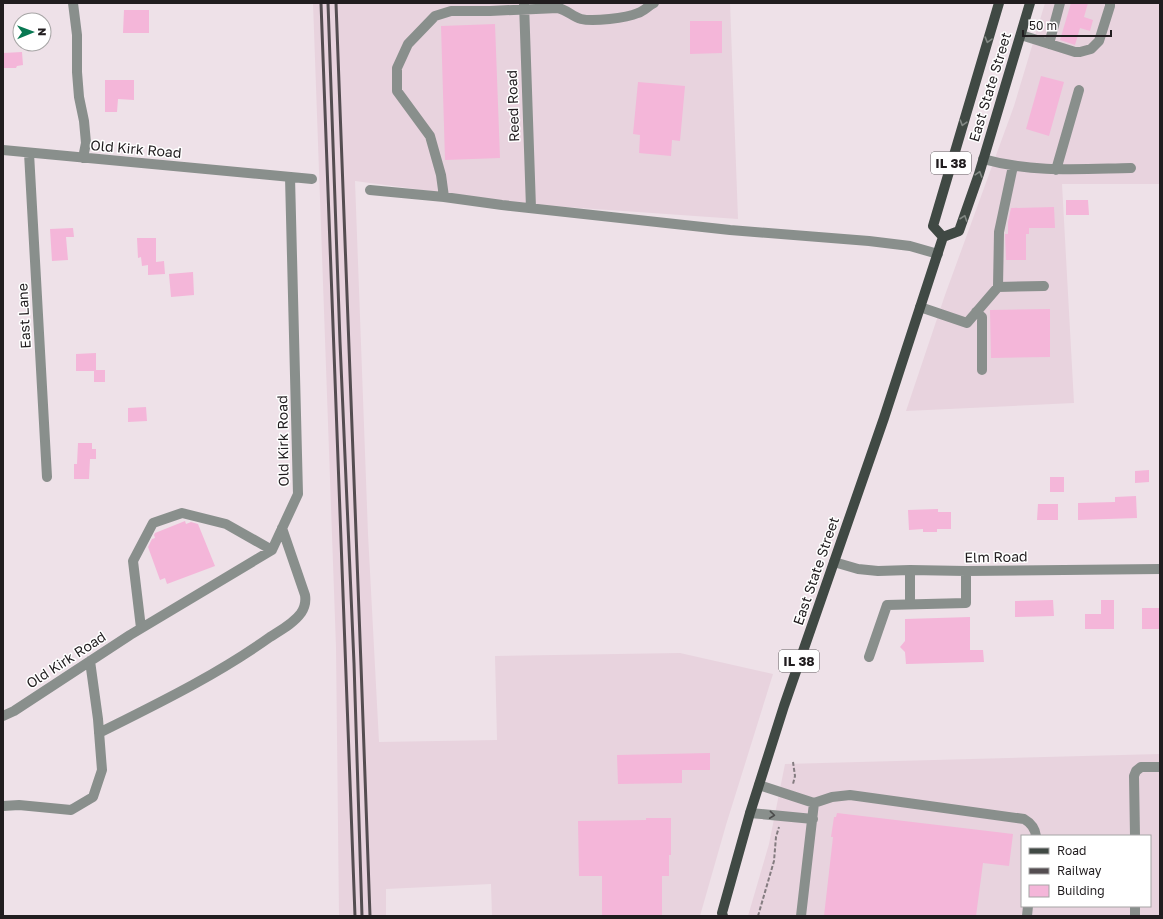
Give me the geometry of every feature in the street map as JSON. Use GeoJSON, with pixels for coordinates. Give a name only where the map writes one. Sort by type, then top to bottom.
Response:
{"type":"FeatureCollection","features":[{"type":"Feature","properties":{"kind":"main road","name":"East State Street"},"geometry":{"type":"LineString","coordinates":[[943,237],[933,226],[999,3]]}},
{"type":"Feature","properties":{"kind":"main road","name":"East State Street"},"geometry":{"type":"LineString","coordinates":[[943,237],[959,231],[983,159],[1030,3]]}},
{"type":"Feature","properties":{"kind":"main road","name":"East State Street"},"geometry":{"type":"LineString","coordinates":[[720,915],[750,812],[784,706],[884,418],[943,237]]}},
{"type":"Feature","properties":{"kind":"street"},"geometry":{"type":"LineString","coordinates":[[73,3],[78,35],[77,72],[79,97],[84,121],[86,143],[83,158]]}},
{"type":"Feature","properties":{"kind":"street"},"geometry":{"type":"LineString","coordinates":[[444,197],[441,175],[430,136],[397,91],[397,68],[408,44],[436,16],[451,12],[524,7],[558,8],[583,20],[598,20],[622,18],[639,13],[654,3]]}},
{"type":"Feature","properties":{"kind":"street"},"geometry":{"type":"LineString","coordinates":[[1049,44],[1060,3]]}},
{"type":"Feature","properties":{"kind":"street"},"geometry":{"type":"LineString","coordinates":[[1020,34],[1075,52],[1086,51],[1091,49],[1099,41],[1110,3]]}},
{"type":"Feature","properties":{"kind":"street","name":"Reed Road"},"geometry":{"type":"LineString","coordinates":[[524,7],[531,208]]}},
{"type":"Feature","properties":{"kind":"street"},"geometry":{"type":"LineString","coordinates":[[1056,170],[1078,90]]}},
{"type":"Feature","properties":{"kind":"street","name":"Old Kirk Road"},"geometry":{"type":"LineString","coordinates":[[3,150],[312,179]]}},
{"type":"Feature","properties":{"kind":"street","name":"East Lane"},"geometry":{"type":"LineString","coordinates":[[29,153],[47,477]]}},
{"type":"Feature","properties":{"kind":"street"},"geometry":{"type":"LineString","coordinates":[[983,159],[1013,166],[1056,170],[1131,168]]}},
{"type":"Feature","properties":{"kind":"street"},"geometry":{"type":"LineString","coordinates":[[920,307],[967,322],[998,287],[999,232],[1013,166]]}},
{"type":"Feature","properties":{"kind":"street","name":"Old Kirk Road"},"geometry":{"type":"LineString","coordinates":[[3,716],[14,711],[141,628],[272,550],[298,494],[290,177]]}},
{"type":"Feature","properties":{"kind":"street"},"geometry":{"type":"LineString","coordinates":[[370,190],[444,197],[730,230],[868,241],[910,246],[938,254]]}},
{"type":"Feature","properties":{"kind":"street"},"geometry":{"type":"LineString","coordinates":[[998,287],[1044,286]]}},
{"type":"Feature","properties":{"kind":"street"},"geometry":{"type":"LineString","coordinates":[[976,312],[982,317],[982,370]]}},
{"type":"Feature","properties":{"kind":"street"},"geometry":{"type":"LineString","coordinates":[[141,628],[133,561],[153,523],[182,513],[226,524],[272,550]]}},
{"type":"Feature","properties":{"kind":"street"},"geometry":{"type":"LineString","coordinates":[[99,733],[165,700],[246,654],[293,622],[301,613],[306,600],[282,528]]}},
{"type":"Feature","properties":{"kind":"street","name":"Elm Road"},"geometry":{"type":"LineString","coordinates":[[834,562],[858,569],[878,571],[1160,569]]}},
{"type":"Feature","properties":{"kind":"street"},"geometry":{"type":"LineString","coordinates":[[910,570],[910,604]]}},
{"type":"Feature","properties":{"kind":"street"},"geometry":{"type":"LineString","coordinates":[[869,657],[887,605],[966,603],[966,571]]}},
{"type":"Feature","properties":{"kind":"street"},"geometry":{"type":"LineString","coordinates":[[3,806],[19,805],[71,810],[93,797],[102,770],[90,661]]}},
{"type":"Feature","properties":{"kind":"street"},"geometry":{"type":"LineString","coordinates":[[1135,835],[1134,776],[1136,771],[1141,766],[1160,767]]}},
{"type":"Feature","properties":{"kind":"street"},"geometry":{"type":"LineString","coordinates":[[759,785],[814,804],[832,798],[850,795],[1024,819],[1030,823],[1035,830],[1036,835]]}},
{"type":"Feature","properties":{"kind":"street"},"geometry":{"type":"LineString","coordinates":[[801,916],[814,804]]}},
{"type":"Feature","properties":{"kind":"street"},"geometry":{"type":"LineString","coordinates":[[750,812],[813,819]]}},
{"type":"Feature","properties":{"kind":"path"},"geometry":{"type":"LineString","coordinates":[[792,785],[795,776],[793,762]]}},
{"type":"Feature","properties":{"kind":"path"},"geometry":{"type":"LineString","coordinates":[[758,916],[774,861],[778,831]]}},
{"type":"Feature","properties":{"kind":"shaded area"},"geometry":{"type":"Polygon","coordinates":[[[313,3],[730,3],[738,219],[537,205],[355,181],[368,534],[379,742],[497,740],[495,656],[680,653],[773,674],[726,825],[700,916],[492,916],[491,884],[386,889],[386,916],[339,916],[336,647],[313,3]]]}},
{"type":"Feature","properties":{"kind":"shaded area"},"geometry":{"type":"Polygon","coordinates":[[[1045,3],[1160,3],[1160,184],[1062,184],[1074,403],[906,411],[945,295],[1014,106],[1045,3]]]}},
{"type":"Feature","properties":{"kind":"shaded area"},"geometry":{"type":"Polygon","coordinates":[[[1160,754],[1160,916],[748,916],[769,844],[785,764],[1160,754]]]}},
{"type":"Feature","properties":{"kind":"building"},"geometry":{"type":"Polygon","coordinates":[[[1071,3],[1088,3],[1084,17],[1093,20],[1090,31],[1080,28],[1075,45],[1060,40],[1071,3]]]}},
{"type":"Feature","properties":{"kind":"building"},"geometry":{"type":"Polygon","coordinates":[[[124,10],[149,10],[149,33],[123,33],[124,10]]]}},
{"type":"Feature","properties":{"kind":"building"},"geometry":{"type":"Polygon","coordinates":[[[690,21],[722,21],[722,53],[690,54],[690,21]]]}},
{"type":"Feature","properties":{"kind":"building"},"geometry":{"type":"Polygon","coordinates":[[[495,24],[500,158],[445,160],[441,26],[495,24]]]}},
{"type":"Feature","properties":{"kind":"building"},"geometry":{"type":"Polygon","coordinates":[[[22,52],[23,65],[17,66],[16,68],[3,68],[3,53],[22,52]]]}},
{"type":"Feature","properties":{"kind":"building"},"geometry":{"type":"Polygon","coordinates":[[[1041,76],[1064,82],[1049,136],[1026,129],[1041,76]]]}},
{"type":"Feature","properties":{"kind":"building"},"geometry":{"type":"Polygon","coordinates":[[[105,80],[134,80],[134,100],[118,99],[117,112],[105,112],[105,80]]]}},
{"type":"Feature","properties":{"kind":"building"},"geometry":{"type":"Polygon","coordinates":[[[638,82],[685,86],[680,141],[672,140],[671,156],[639,153],[640,135],[633,134],[638,82]]]}},
{"type":"Feature","properties":{"kind":"building"},"geometry":{"type":"Polygon","coordinates":[[[1066,200],[1088,200],[1089,215],[1066,215],[1066,200]]]}},
{"type":"Feature","properties":{"kind":"building"},"geometry":{"type":"Polygon","coordinates":[[[1054,207],[1055,228],[1029,228],[1029,234],[1026,234],[1026,260],[1006,260],[1005,234],[1008,234],[1008,222],[1011,208],[1054,207]]]}},
{"type":"Feature","properties":{"kind":"building"},"geometry":{"type":"Polygon","coordinates":[[[73,228],[74,237],[66,237],[68,260],[52,261],[50,229],[73,228]]]}},
{"type":"Feature","properties":{"kind":"building"},"geometry":{"type":"Polygon","coordinates":[[[137,238],[156,238],[156,262],[164,261],[165,274],[148,275],[148,265],[142,266],[141,257],[138,258],[137,238]]]}},
{"type":"Feature","properties":{"kind":"building"},"geometry":{"type":"Polygon","coordinates":[[[193,272],[194,295],[171,297],[169,274],[193,272]]]}},
{"type":"Feature","properties":{"kind":"building"},"geometry":{"type":"Polygon","coordinates":[[[1050,309],[1050,357],[991,358],[990,310],[1050,309]]]}},
{"type":"Feature","properties":{"kind":"building"},"geometry":{"type":"Polygon","coordinates":[[[96,353],[96,370],[105,370],[105,382],[94,382],[94,371],[76,371],[76,354],[96,353]]]}},
{"type":"Feature","properties":{"kind":"building"},"geometry":{"type":"Polygon","coordinates":[[[146,407],[147,421],[128,422],[128,408],[146,407]]]}},
{"type":"Feature","properties":{"kind":"building"},"geometry":{"type":"Polygon","coordinates":[[[78,443],[92,443],[92,449],[96,449],[96,459],[90,459],[89,479],[74,479],[74,464],[77,464],[78,443]]]}},
{"type":"Feature","properties":{"kind":"building"},"geometry":{"type":"Polygon","coordinates":[[[1149,470],[1149,482],[1135,483],[1135,471],[1149,470]]]}},
{"type":"Feature","properties":{"kind":"building"},"geometry":{"type":"Polygon","coordinates":[[[1050,477],[1064,477],[1064,492],[1050,492],[1050,477]]]}},
{"type":"Feature","properties":{"kind":"building"},"geometry":{"type":"Polygon","coordinates":[[[1136,496],[1137,518],[1078,520],[1078,503],[1115,502],[1115,497],[1136,496]]]}},
{"type":"Feature","properties":{"kind":"building"},"geometry":{"type":"Polygon","coordinates":[[[1038,504],[1058,504],[1058,520],[1037,520],[1038,504]]]}},
{"type":"Feature","properties":{"kind":"building"},"geometry":{"type":"Polygon","coordinates":[[[938,509],[938,512],[951,512],[951,529],[937,529],[937,532],[923,532],[923,529],[909,530],[908,510],[938,509]]]}},
{"type":"Feature","properties":{"kind":"building"},"geometry":{"type":"Polygon","coordinates":[[[185,521],[186,524],[191,522],[198,524],[215,566],[167,584],[165,578],[160,580],[148,547],[152,539],[155,538],[155,533],[185,521]]]}},
{"type":"Feature","properties":{"kind":"building"},"geometry":{"type":"Polygon","coordinates":[[[1053,600],[1054,616],[1015,617],[1015,601],[1053,600]]]}},
{"type":"Feature","properties":{"kind":"building"},"geometry":{"type":"Polygon","coordinates":[[[1101,600],[1114,600],[1114,629],[1085,629],[1085,614],[1101,614],[1101,600]]]}},
{"type":"Feature","properties":{"kind":"building"},"geometry":{"type":"Polygon","coordinates":[[[1142,608],[1160,608],[1160,629],[1142,629],[1142,608]]]}},
{"type":"Feature","properties":{"kind":"building"},"geometry":{"type":"Polygon","coordinates":[[[970,617],[970,650],[983,650],[984,662],[906,664],[905,652],[900,647],[905,641],[905,619],[970,617]]]}},
{"type":"Feature","properties":{"kind":"building"},"geometry":{"type":"Polygon","coordinates":[[[710,753],[710,770],[682,770],[682,783],[618,784],[617,755],[710,753]]]}},
{"type":"Feature","properties":{"kind":"building"},"geometry":{"type":"Polygon","coordinates":[[[837,813],[1013,834],[1009,866],[983,863],[976,916],[824,916],[833,837],[831,837],[834,817],[836,817],[837,813]]]}},
{"type":"Feature","properties":{"kind":"building"},"geometry":{"type":"Polygon","coordinates":[[[646,818],[671,818],[671,855],[669,855],[669,876],[662,876],[662,916],[602,916],[602,876],[579,876],[578,821],[646,820],[646,818]]]}},
{"type":"Feature","properties":{"kind":"railway"},"geometry":{"type":"LineString","coordinates":[[321,3],[355,916]]}},
{"type":"Feature","properties":{"kind":"railway"},"geometry":{"type":"LineString","coordinates":[[328,3],[340,342],[354,663],[362,916]]}},
{"type":"Feature","properties":{"kind":"railway"},"geometry":{"type":"LineString","coordinates":[[336,3],[370,916]]}}]}
